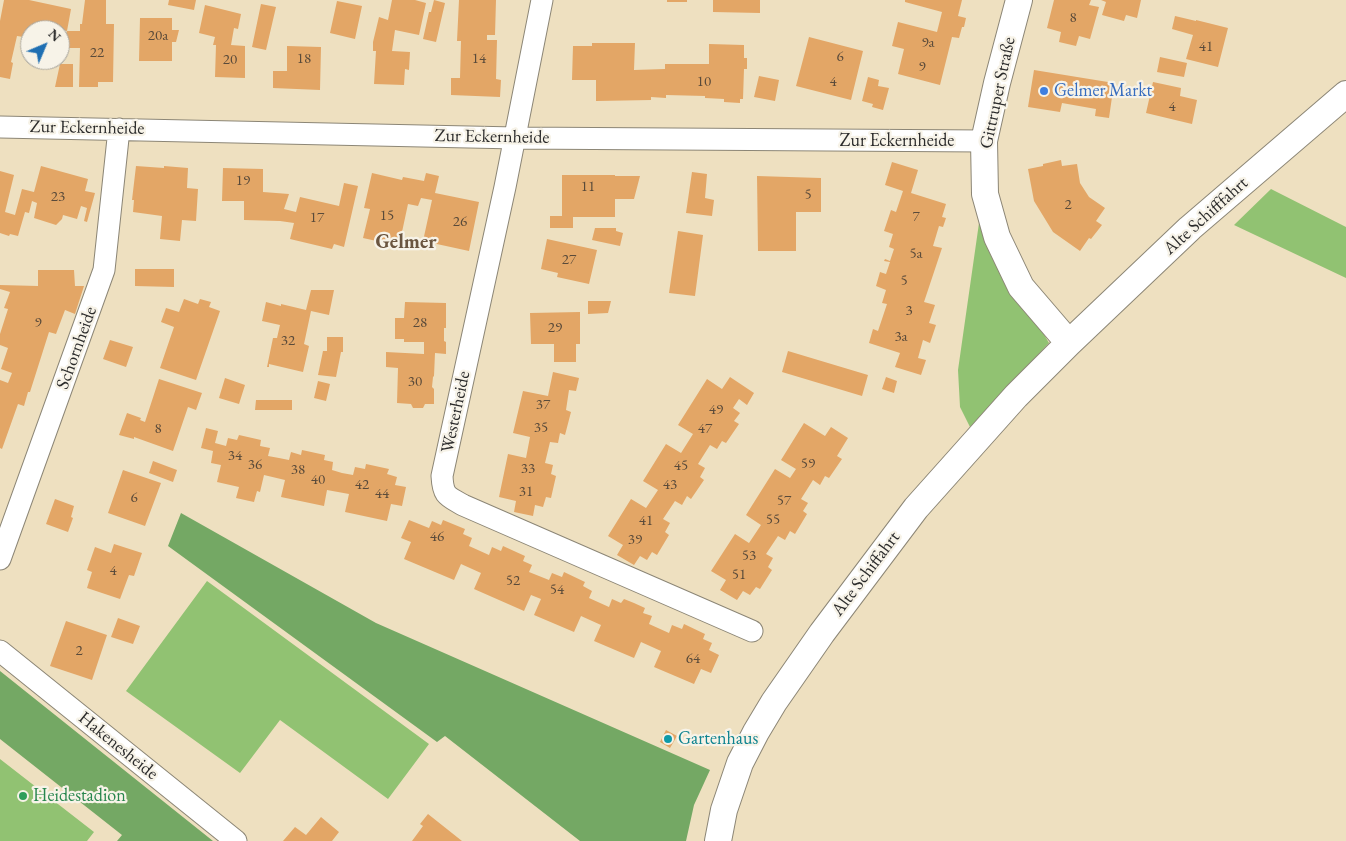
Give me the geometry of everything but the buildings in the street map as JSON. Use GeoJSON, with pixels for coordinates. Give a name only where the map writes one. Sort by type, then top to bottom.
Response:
{"type":"FeatureCollection","features":[{"type":"Feature","properties":{"kind":"street","name":"Westerheide"},"geometry":{"type":"LineString","coordinates":[[542,0],[516,138],[442,476],[442,489],[449,497],[463,505],[752,631]]}},
{"type":"Feature","properties":{"kind":"street","name":"Gittruper Straße"},"geometry":{"type":"LineString","coordinates":[[1019,0],[984,141],[985,194],[997,237],[1021,287],[1069,343]]}},
{"type":"Feature","properties":{"kind":"street","name":"Alte Schifffahrt"},"geometry":{"type":"LineString","coordinates":[[1069,343],[1190,228],[1346,94]]}},
{"type":"Feature","properties":{"kind":"street","name":"Zur Eckernheide"},"geometry":{"type":"LineString","coordinates":[[0,126],[516,138],[984,141]]}},
{"type":"Feature","properties":{"kind":"street","name":"Schornheide"},"geometry":{"type":"LineString","coordinates":[[0,559],[104,270],[119,129]]}},
{"type":"Feature","properties":{"kind":"street","name":"Alte Schiffahrt"},"geometry":{"type":"LineString","coordinates":[[718,841],[724,810],[740,763],[774,702],[822,633],[916,508],[1016,396],[1069,343]]}},
{"type":"Feature","properties":{"kind":"street","name":"Hakenesheide"},"geometry":{"type":"LineString","coordinates":[[0,651],[236,841]]}},
{"type":"Feature","properties":{"kind":"green space"},"geometry":{"type":"Polygon","coordinates":[[[1271,189],[1346,227],[1346,278],[1234,225],[1271,189]]]}},
{"type":"Feature","properties":{"kind":"green space"},"geometry":{"type":"Polygon","coordinates":[[[979,223],[1049,343],[970,427],[960,407],[958,370],[979,223]]]}},
{"type":"Feature","properties":{"kind":"green space"},"geometry":{"type":"Polygon","coordinates":[[[181,513],[376,623],[710,770],[694,805],[686,841],[580,841],[445,736],[437,742],[168,546],[181,513]]]}},
{"type":"Feature","properties":{"kind":"green space"},"geometry":{"type":"Polygon","coordinates":[[[207,581],[429,744],[388,799],[280,720],[240,773],[126,691],[207,581]]]}},
{"type":"Feature","properties":{"kind":"green space"},"geometry":{"type":"Polygon","coordinates":[[[0,671],[213,841],[117,841],[122,835],[0,739],[0,671]]]}},
{"type":"Feature","properties":{"kind":"green space","name":"Heidestadion"},"geometry":{"type":"Polygon","coordinates":[[[0,759],[94,832],[87,841],[0,841],[0,759]]]}},
{"type":"Feature","properties":{"kind":"place","name":"Gelmer Markt"},"geometry":{"type":"Point","coordinates":[1044,91]}},
{"type":"Feature","properties":{"kind":"place","name":"Gartenhaus"},"geometry":{"type":"Point","coordinates":[668,739]}},
{"type":"Feature","properties":{"kind":"place","name":"Heidestadion"},"geometry":{"type":"Point","coordinates":[23,796]}},
{"type":"Feature","properties":{"kind":"district","name":"Gelmer"},"geometry":{"type":"Point","coordinates":[406,243]}}]}
